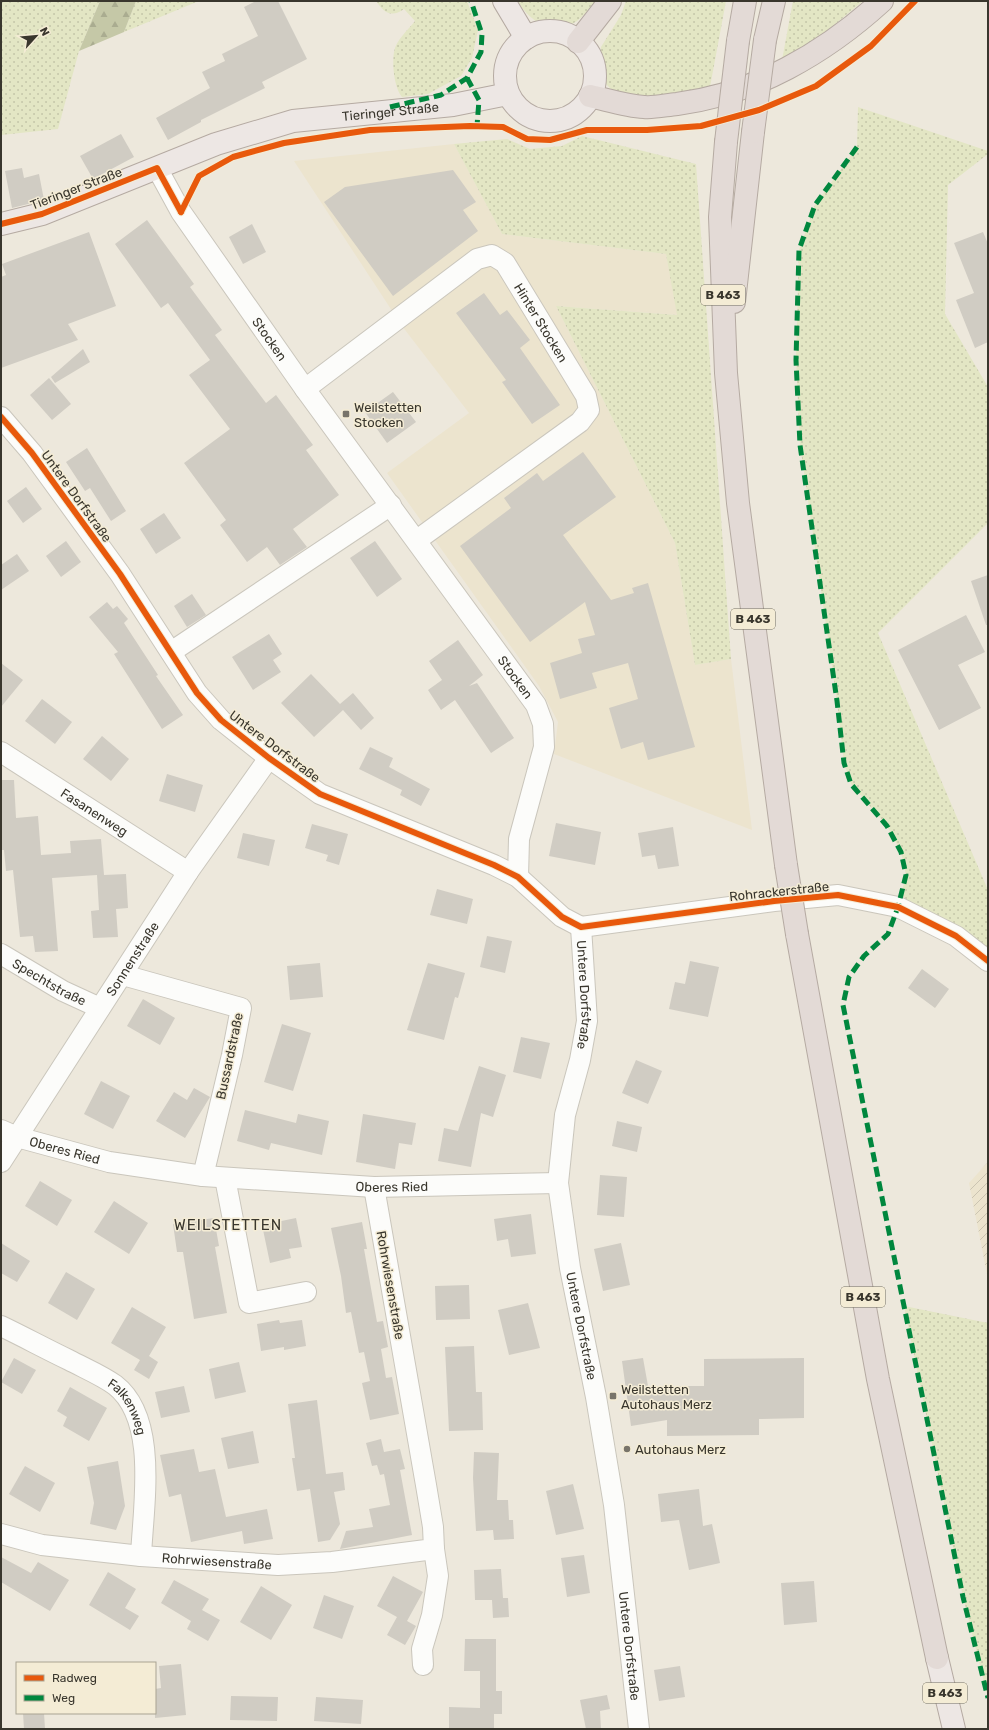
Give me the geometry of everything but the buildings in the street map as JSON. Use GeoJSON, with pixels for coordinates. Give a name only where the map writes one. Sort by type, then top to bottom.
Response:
{"type":"FeatureCollection","features":[{"type":"Feature","properties":{"kind":"highway"},"geometry":{"type":"LineString","coordinates":[[578,42],[610,1]]}},
{"type":"Feature","properties":{"kind":"highway","name":"B 463"},"geometry":{"type":"LineString","coordinates":[[746,1],[738,41],[726,142],[720,217],[726,373],[738,503],[786,865],[797,934],[878,1379],[937,1658]]}},
{"type":"Feature","properties":{"kind":"highway","name":"B 463"},"geometry":{"type":"LineString","coordinates":[[726,373],[753,132],[765,40],[774,1]]}},
{"type":"Feature","properties":{"kind":"highway"},"geometry":{"type":"LineString","coordinates":[[590,96],[644,108],[699,101],[744,88],[827,46],[860,21],[882,1]]}},
{"type":"Feature","properties":{"kind":"main road"},"geometry":{"type":"LineString","coordinates":[[504,1],[526,38]]}},
{"type":"Feature","properties":{"kind":"main road"},"geometry":{"type":"LineString","coordinates":[[553,31],[566,34],[578,42],[588,53],[594,67],[594,82],[590,96],[582,108],[570,117],[556,121],[542,121],[528,116],[516,106],[508,94],[505,75],[509,56],[516,46],[526,38],[539,32],[553,31]]}},
{"type":"Feature","properties":{"kind":"main road","name":"Tieringer Straße"},"geometry":{"type":"LineString","coordinates":[[1,224],[42,214],[216,144],[293,122],[356,114],[453,105],[508,94]]}},
{"type":"Feature","properties":{"kind":"main road","name":"B 463"},"geometry":{"type":"LineString","coordinates":[[937,1658],[954,1729]]}},
{"type":"Feature","properties":{"kind":"street","name":"Stocken"},"geometry":{"type":"LineString","coordinates":[[157,168],[181,212],[305,389],[417,540],[536,705],[543,724],[544,747],[519,839],[518,877]]}},
{"type":"Feature","properties":{"kind":"street","name":"Hinter Stocken"},"geometry":{"type":"LineString","coordinates":[[305,389],[477,259],[492,255],[505,263],[586,396],[589,410],[580,422],[417,540]]}},
{"type":"Feature","properties":{"kind":"street","name":"Untere Dorfstraße"},"geometry":{"type":"LineString","coordinates":[[1,417],[32,453],[120,574],[197,692],[221,720],[269,758],[320,794],[494,865],[518,877],[562,917],[581,927],[588,1021],[580,1060],[565,1115],[558,1183],[570,1268],[596,1397],[614,1505],[639,1729]]}},
{"type":"Feature","properties":{"kind":"street"},"geometry":{"type":"LineString","coordinates":[[171,652],[391,505]]}},
{"type":"Feature","properties":{"kind":"street","name":"Fasanenweg"},"geometry":{"type":"LineString","coordinates":[[1,752],[188,872]]}},
{"type":"Feature","properties":{"kind":"street","name":"Sonnenstraße"},"geometry":{"type":"LineString","coordinates":[[1,1162],[9,1134],[123,975],[188,872],[269,758]]}},
{"type":"Feature","properties":{"kind":"street","name":"Rohrackerstraße"},"geometry":{"type":"LineString","coordinates":[[581,927],[774,901],[838,895],[898,907],[956,936],[988,962]]}},
{"type":"Feature","properties":{"kind":"street","name":"Spechtstraße"},"geometry":{"type":"LineString","coordinates":[[1,954],[63,991],[100,1008]]}},
{"type":"Feature","properties":{"kind":"street","name":"Bussardstraße"},"geometry":{"type":"LineString","coordinates":[[123,975],[241,1008],[232,1055],[204,1176]]}},
{"type":"Feature","properties":{"kind":"street","name":"Oberes Ried"},"geometry":{"type":"LineString","coordinates":[[9,1134],[109,1162],[225,1178],[374,1187],[558,1183]]}},
{"type":"Feature","properties":{"kind":"street"},"geometry":{"type":"LineString","coordinates":[[225,1178],[238,1254],[249,1303],[306,1292]]}},
{"type":"Feature","properties":{"kind":"street","name":"Rohrwiesenstraße"},"geometry":{"type":"LineString","coordinates":[[374,1187],[433,1527],[434,1549],[438,1576],[432,1614],[422,1649],[423,1665]]}},
{"type":"Feature","properties":{"kind":"street","name":"Falkenweg"},"geometry":{"type":"LineString","coordinates":[[1,1326],[110,1382],[115,1385],[132,1404],[142,1432],[146,1456],[141,1556]]}},
{"type":"Feature","properties":{"kind":"street","name":"Rohrwiesenstraße"},"geometry":{"type":"LineString","coordinates":[[1,1534],[42,1545],[141,1556],[278,1565],[332,1562],[434,1549]]}},
{"type":"Feature","properties":{"kind":"shaded area"},"geometry":{"type":"Polygon","coordinates":[[[454,144],[502,234],[666,254],[678,315],[556,306],[675,543],[695,665],[731,659],[752,830],[554,754],[558,722],[539,686],[387,473],[469,413],[402,326],[294,161],[454,144]]]}},
{"type":"Feature","properties":{"kind":"shaded area"},"geometry":{"type":"Polygon","coordinates":[[[988,1162],[988,1279],[969,1183],[988,1162]]]}},
{"type":"Feature","properties":{"kind":"green space"},"geometry":{"type":"Polygon","coordinates":[[[1,1],[100,1],[79,51],[58,129],[1,135],[1,1]]]}},
{"type":"Feature","properties":{"kind":"green space"},"geometry":{"type":"Polygon","coordinates":[[[100,1],[136,1],[124,32],[79,51],[100,1]]]}},
{"type":"Feature","properties":{"kind":"green space"},"geometry":{"type":"Polygon","coordinates":[[[136,1],[199,1],[124,32],[136,1]]]}},
{"type":"Feature","properties":{"kind":"green space"},"geometry":{"type":"Polygon","coordinates":[[[376,1],[467,1],[478,30],[472,58],[461,76],[428,94],[402,97],[399,93],[394,75],[394,52],[400,39],[415,21],[404,9],[400,12],[392,14],[388,13],[382,9],[376,1]]]}},
{"type":"Feature","properties":{"kind":"green space"},"geometry":{"type":"Polygon","coordinates":[[[518,1],[596,1],[577,21],[569,26],[560,28],[543,25],[536,21],[523,9],[518,1]]]}},
{"type":"Feature","properties":{"kind":"green space"},"geometry":{"type":"Polygon","coordinates":[[[626,1],[726,1],[710,87],[644,99],[614,92],[604,82],[598,67],[601,47],[621,15],[626,1]]]}},
{"type":"Feature","properties":{"kind":"green space"},"geometry":{"type":"Polygon","coordinates":[[[793,1],[863,1],[811,44],[782,60],[793,1]]]}},
{"type":"Feature","properties":{"kind":"green space"},"geometry":{"type":"Polygon","coordinates":[[[858,107],[988,151],[988,154],[948,185],[945,314],[988,387],[988,523],[878,633],[988,890],[988,954],[898,907],[906,875],[901,852],[887,826],[851,784],[844,763],[837,701],[800,445],[796,359],[799,250],[815,205],[857,147],[858,107]]]}},
{"type":"Feature","properties":{"kind":"green space"},"geometry":{"type":"Polygon","coordinates":[[[582,136],[696,164],[731,659],[695,665],[675,543],[556,306],[677,315],[666,254],[502,234],[454,144],[507,139],[530,149],[562,146],[582,136]]]}},
{"type":"Feature","properties":{"kind":"green space"},"geometry":{"type":"Polygon","coordinates":[[[904,1306],[988,1323],[988,1698],[963,1597],[904,1306]]]}},
{"type":"Feature","properties":{"kind":"marked path"},"geometry":{"type":"LineString","coordinates":[[390,107],[441,95],[467,78],[481,52],[482,34],[471,1]]}},
{"type":"Feature","properties":{"kind":"marked path"},"geometry":{"type":"LineString","coordinates":[[467,78],[479,100],[477,126]]}},
{"type":"Feature","properties":{"kind":"marked path"},"geometry":{"type":"LineString","coordinates":[[857,147],[815,205],[799,250],[796,360],[800,445],[837,701],[844,763],[851,784],[887,826],[901,852],[906,875],[898,907],[888,934],[864,956],[849,977],[843,1005],[963,1597],[988,1698]]}},
{"type":"Feature","properties":{"kind":"cycle path"},"geometry":{"type":"LineString","coordinates":[[181,212],[199,176],[233,157],[284,143],[370,130],[470,126],[503,127],[527,139],[550,140],[587,130],[647,130],[701,126],[759,110],[816,86],[871,46],[915,1]]}},
{"type":"Feature","properties":{"kind":"cycle path"},"geometry":{"type":"LineString","coordinates":[[1,224],[42,214],[157,168],[181,212]]}},
{"type":"Feature","properties":{"kind":"cycle path"},"geometry":{"type":"LineString","coordinates":[[1,417],[32,453],[120,574],[197,693],[221,720],[269,758],[320,794],[494,865],[518,877],[562,917],[581,927],[774,901],[838,895],[898,907],[956,936],[988,961]]}},
{"type":"Feature","properties":{"kind":"place","name":"Weilstetten Stocken"},"geometry":{"type":"Point","coordinates":[346,414]}},
{"type":"Feature","properties":{"kind":"place","name":"Weilstetten Autohaus Merz"},"geometry":{"type":"Point","coordinates":[613,1396]}},
{"type":"Feature","properties":{"kind":"place","name":"Autohaus Merz"},"geometry":{"type":"Point","coordinates":[627,1449]}},
{"type":"Feature","properties":{"kind":"district","name":"WEILSTETTEN"},"geometry":{"type":"Point","coordinates":[228,1225]}}]}
